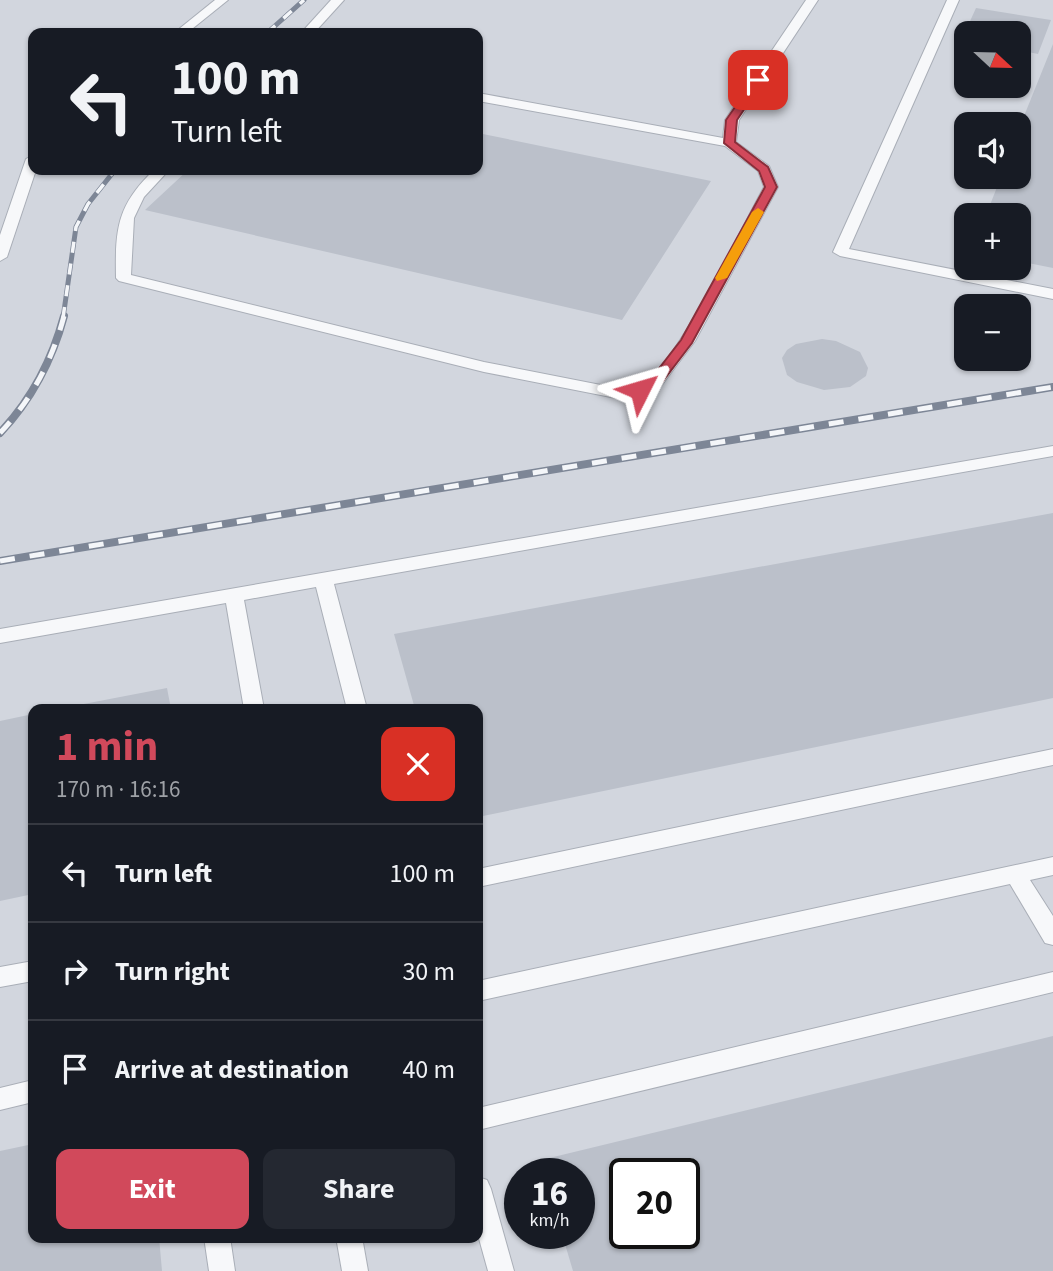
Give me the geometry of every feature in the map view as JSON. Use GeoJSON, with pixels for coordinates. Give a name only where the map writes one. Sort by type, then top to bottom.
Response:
{"type":"FeatureCollection","features":[{"type":"Feature","properties":{"kind":"lane"},"geometry":{"type":"LineString","coordinates":[[186,28],[222,0]]}},
{"type":"Feature","properties":{"kind":"lane"},"geometry":{"type":"LineString","coordinates":[[312,28],[338,0]]}},
{"type":"Feature","properties":{"kind":"lane"},"geometry":{"type":"LineString","coordinates":[[729,143],[732,120],[812,0]]}},
{"type":"Feature","properties":{"kind":"lane"},"geometry":{"type":"LineString","coordinates":[[953,0],[839,251],[1053,293]]}},
{"type":"Feature","properties":{"kind":"lane"},"geometry":{"type":"LineString","coordinates":[[157,175],[131,201],[125,220],[124,278],[471,363],[616,393],[640,390],[655,383],[687,341],[771,187],[764,169],[729,143],[483,98]]}},
{"type":"Feature","properties":{"kind":"lane"},"geometry":{"type":"LineString","coordinates":[[0,257],[28,174]]}},
{"type":"Feature","properties":{"kind":"lane"},"geometry":{"type":"LineString","coordinates":[[0,636],[1053,452]]}},
{"type":"Feature","properties":{"kind":"lane"},"geometry":{"type":"LineString","coordinates":[[323,579],[355,704]]}},
{"type":"Feature","properties":{"kind":"lane"},"geometry":{"type":"LineString","coordinates":[[234,595],[253,704]]}},
{"type":"Feature","properties":{"kind":"lane"},"geometry":{"type":"LineString","coordinates":[[483,877],[1050,762]]}},
{"type":"Feature","properties":{"kind":"lane"},"geometry":{"type":"LineString","coordinates":[[483,990],[1053,866]]}},
{"type":"Feature","properties":{"kind":"lane"},"geometry":{"type":"LineString","coordinates":[[1014,874],[1053,936]]}},
{"type":"Feature","properties":{"kind":"lane"},"geometry":{"type":"LineString","coordinates":[[0,977],[28,972]]}},
{"type":"Feature","properties":{"kind":"lane"},"geometry":{"type":"LineString","coordinates":[[483,1118],[1053,982]]}},
{"type":"Feature","properties":{"kind":"lane"},"geometry":{"type":"LineString","coordinates":[[0,1099],[28,1092]]}},
{"type":"Feature","properties":{"kind":"lane"},"geometry":{"type":"LineString","coordinates":[[483,1207],[501,1271]]}},
{"type":"Feature","properties":{"kind":"lane"},"geometry":{"type":"LineString","coordinates":[[218,1243],[222,1271]]}},
{"type":"Feature","properties":{"kind":"lane"},"geometry":{"type":"LineString","coordinates":[[350,1243],[355,1271]]}},
{"type":"Feature","properties":{"kind":"shaded area"},"geometry":{"type":"Polygon","coordinates":[[[0,0],[1053,0],[1053,1271],[0,1271],[0,0]]]}},
{"type":"Feature","properties":{"kind":"building"},"geometry":{"type":"Polygon","coordinates":[[[976,8],[1051,20],[1038,54],[1031,53],[1031,21],[970,21],[976,8]]]}},
{"type":"Feature","properties":{"kind":"building"},"geometry":{"type":"Polygon","coordinates":[[[1053,44],[1053,268],[1031,264],[1031,203],[991,203],[996,189],[1031,189],[1031,112],[1026,112],[1053,44]]]}},
{"type":"Feature","properties":{"kind":"building"},"geometry":{"type":"Polygon","coordinates":[[[483,134],[711,181],[622,320],[145,210],[183,175],[483,175],[483,134]]]}},
{"type":"Feature","properties":{"kind":"building"},"geometry":{"type":"Polygon","coordinates":[[[822,339],[836,341],[860,352],[868,368],[866,376],[850,387],[824,390],[797,382],[787,375],[782,358],[787,350],[796,344],[822,339]]]}},
{"type":"Feature","properties":{"kind":"building"},"geometry":{"type":"Polygon","coordinates":[[[1053,513],[1053,698],[483,816],[483,704],[414,704],[394,634],[1053,513]]]}},
{"type":"Feature","properties":{"kind":"building"},"geometry":{"type":"Polygon","coordinates":[[[167,688],[170,704],[84,704],[167,688]]]}},
{"type":"Feature","properties":{"kind":"building"},"geometry":{"type":"Polygon","coordinates":[[[28,715],[28,895],[0,901],[0,721],[28,715]]]}},
{"type":"Feature","properties":{"kind":"building"},"geometry":{"type":"Polygon","coordinates":[[[1053,1036],[1053,1271],[573,1271],[566,1249],[595,1249],[595,1158],[549,1158],[1053,1036]]]}},
{"type":"Feature","properties":{"kind":"building"},"geometry":{"type":"Polygon","coordinates":[[[28,1145],[28,1243],[160,1243],[162,1271],[0,1271],[0,1151],[28,1145]]]}},
{"type":"Feature","properties":{"kind":"railway"},"geometry":{"type":"LineString","coordinates":[[273,28],[304,0]]}},
{"type":"Feature","properties":{"kind":"railway"},"geometry":{"type":"LineString","coordinates":[[63,318],[76,227],[88,204],[111,175]]}},
{"type":"Feature","properties":{"kind":"railway"},"geometry":{"type":"LineString","coordinates":[[0,433],[22,407],[40,379],[64,316]]}},
{"type":"Feature","properties":{"kind":"railway"},"geometry":{"type":"LineString","coordinates":[[0,561],[1053,387]]}},
{"type":"Feature","properties":{"kind":"slow traffic"},"geometry":{"type":"LineString","coordinates":[[721,278],[758,212]]}},
{"type":"Feature","properties":{"kind":"route"},"geometry":{"type":"LineString","coordinates":[[640,390],[655,383],[687,341],[771,187],[764,169],[729,143],[732,120],[758,80]]}}]}
